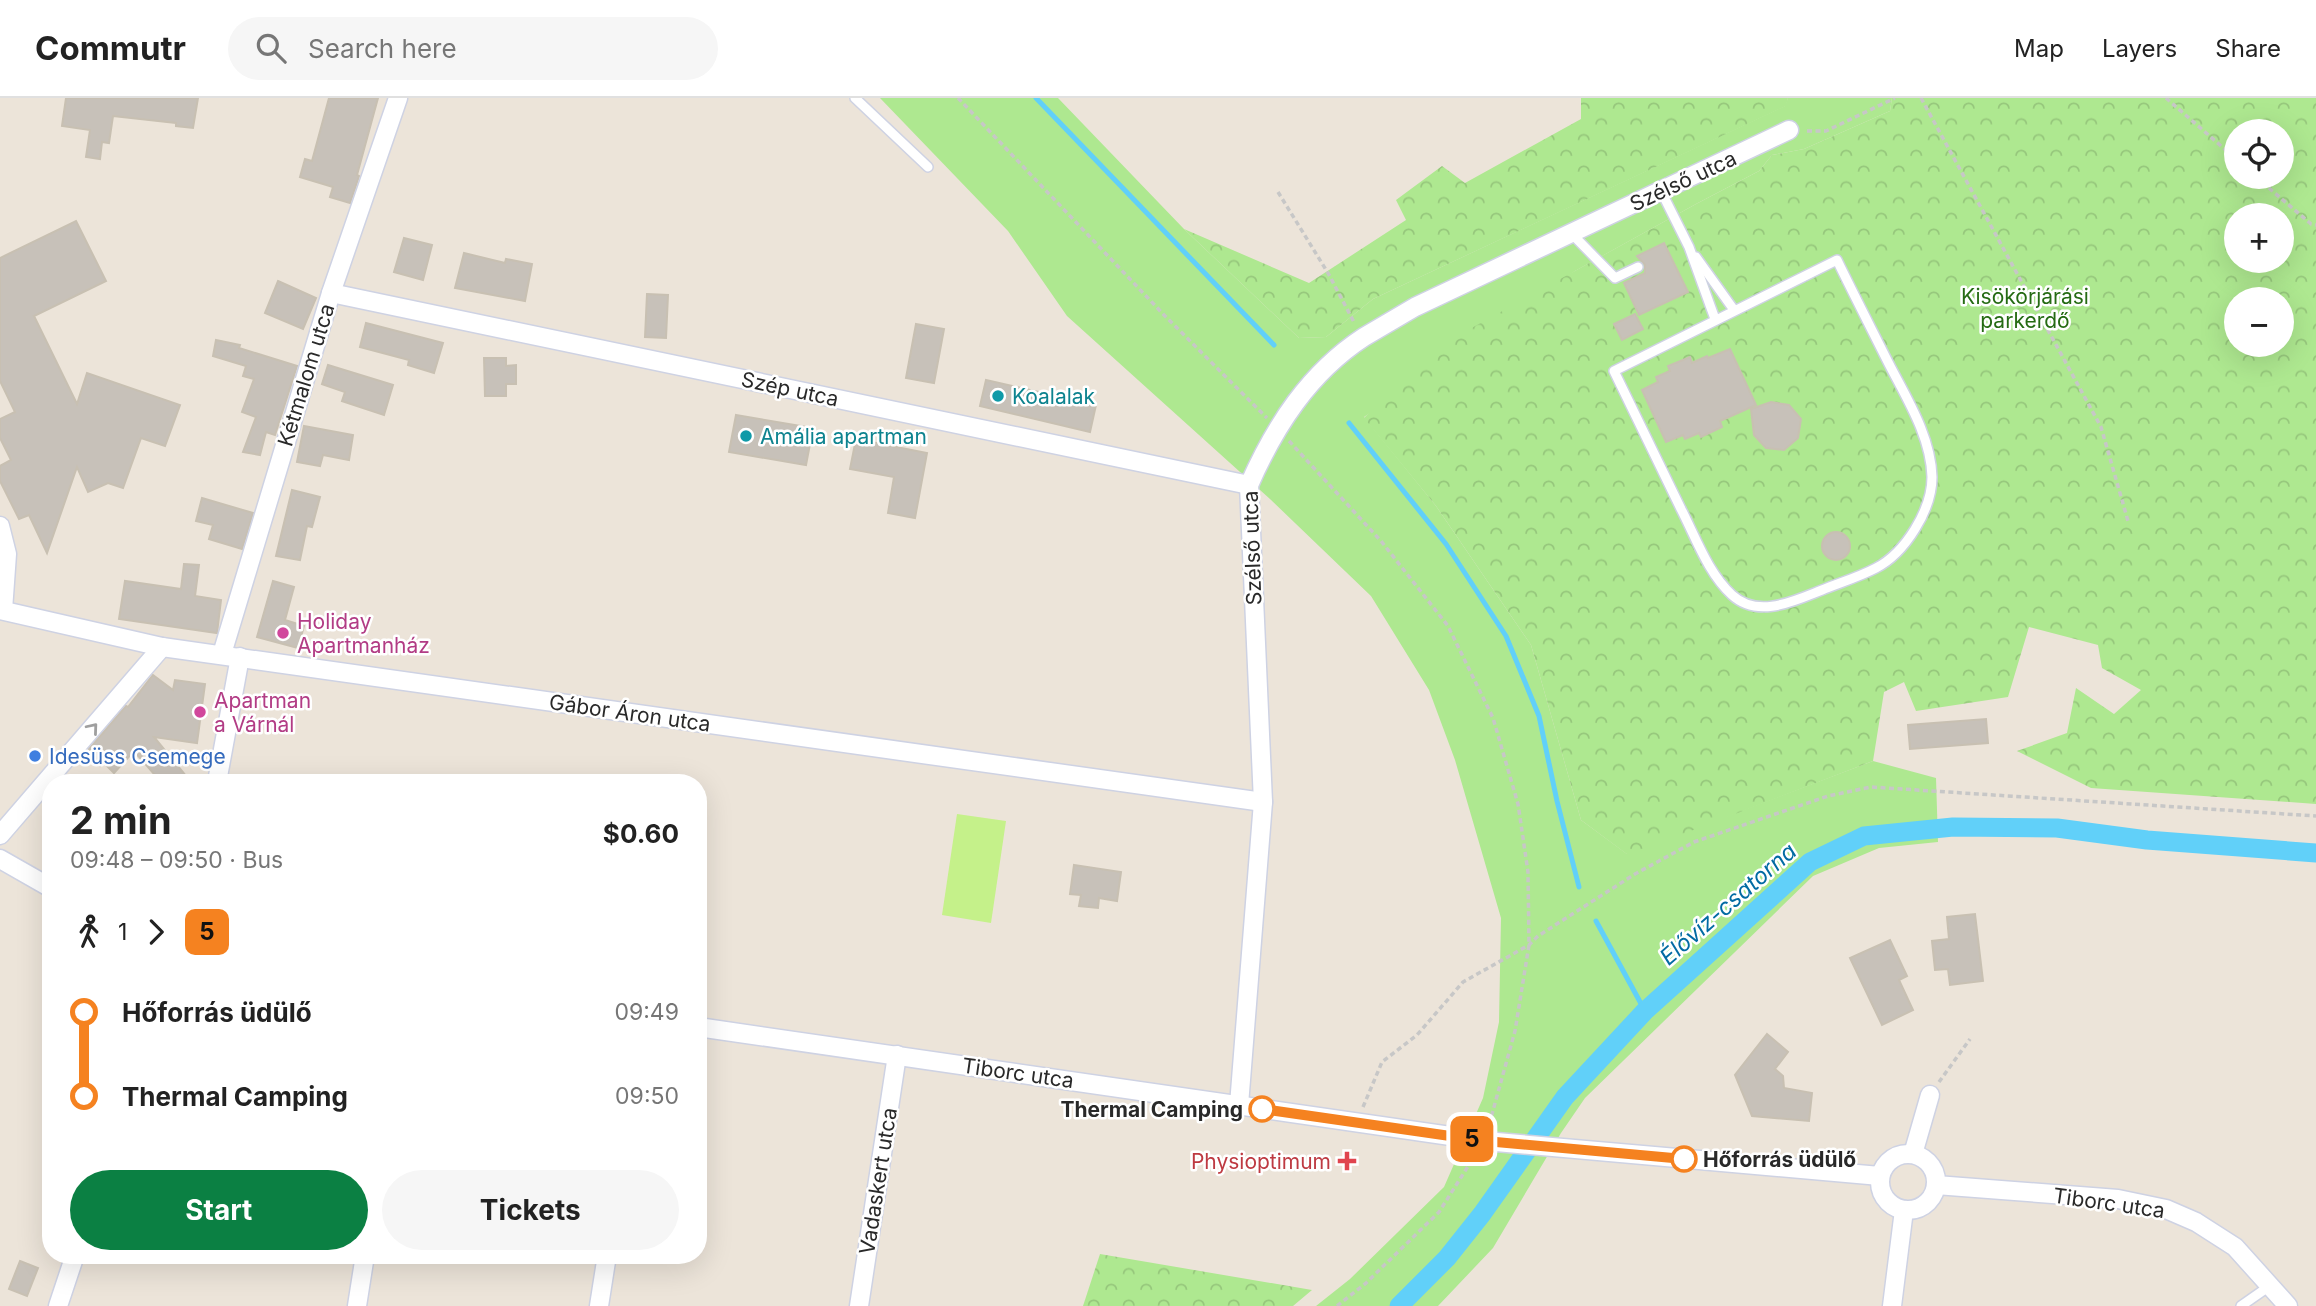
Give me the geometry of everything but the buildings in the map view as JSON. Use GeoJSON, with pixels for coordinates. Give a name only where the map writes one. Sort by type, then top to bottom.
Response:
{"type":"FeatureCollection","features":[{"type":"Feature","properties":{"kind":"street","name":"Kétmalom utca"},"geometry":{"type":"LineString","coordinates":[[218,774],[231,656],[331,293],[398,98]]}},
{"type":"Feature","properties":{"kind":"street","name":"Szélső utca"},"geometry":{"type":"LineString","coordinates":[[1238,1105],[1263,802],[1249,485],[1277,428],[1305,388],[1362,338],[1416,307],[1789,130]]}},
{"type":"Feature","properties":{"kind":"street","name":"Szép utca"},"geometry":{"type":"LineString","coordinates":[[331,293],[1249,485]]}},
{"type":"Feature","properties":{"kind":"street"},"geometry":{"type":"LineString","coordinates":[[0,526],[7,554],[2,610]]}},
{"type":"Feature","properties":{"kind":"street","name":"Gábor Áron utca"},"geometry":{"type":"LineString","coordinates":[[2,610],[162,647],[1263,802]]}},
{"type":"Feature","properties":{"kind":"street"},"geometry":{"type":"LineString","coordinates":[[53,774],[162,647]]}},
{"type":"Feature","properties":{"kind":"street"},"geometry":{"type":"LineString","coordinates":[[0,835],[42,786]]}},
{"type":"Feature","properties":{"kind":"street"},"geometry":{"type":"LineString","coordinates":[[0,859],[42,883]]}},
{"type":"Feature","properties":{"kind":"street","name":"Tiborc utca"},"geometry":{"type":"LineString","coordinates":[[707,1028],[1493,1141],[1880,1176]]}},
{"type":"Feature","properties":{"kind":"street","name":"Vadaskert utca"},"geometry":{"type":"LineString","coordinates":[[859,1306],[897,1055]]}},
{"type":"Feature","properties":{"kind":"street"},"geometry":{"type":"LineString","coordinates":[[1913,1154],[1930,1095]]}},
{"type":"Feature","properties":{"kind":"street"},"geometry":{"type":"LineString","coordinates":[[1913,1154],[1926,1159],[1934,1170],[1936,1185],[1924,1205],[1904,1210],[1891,1205],[1885,1198],[1880,1187],[1880,1176],[1888,1161],[1899,1155],[1913,1154]]}},
{"type":"Feature","properties":{"kind":"street","name":"Tiborc utca"},"geometry":{"type":"LineString","coordinates":[[1936,1185],[2118,1199],[2166,1209],[2196,1222],[2225,1240],[2245,1256],[2288,1306]]}},
{"type":"Feature","properties":{"kind":"street"},"geometry":{"type":"LineString","coordinates":[[1892,1306],[1904,1210]]}},
{"type":"Feature","properties":{"kind":"street"},"geometry":{"type":"LineString","coordinates":[[58,1306],[72,1264]]}},
{"type":"Feature","properties":{"kind":"street"},"geometry":{"type":"LineString","coordinates":[[357,1306],[364,1264]]}},
{"type":"Feature","properties":{"kind":"street"},"geometry":{"type":"LineString","coordinates":[[599,1306],[606,1264]]}},
{"type":"Feature","properties":{"kind":"lane"},"geometry":{"type":"LineString","coordinates":[[855,98],[928,167]]}},
{"type":"Feature","properties":{"kind":"lane"},"geometry":{"type":"LineString","coordinates":[[1661,191],[1689,247],[1715,319]]}},
{"type":"Feature","properties":{"kind":"lane"},"geometry":{"type":"LineString","coordinates":[[1571,233],[1615,278],[1638,267]]}},
{"type":"Feature","properties":{"kind":"lane"},"geometry":{"type":"LineString","coordinates":[[1689,247],[1734,310]]}},
{"type":"Feature","properties":{"kind":"lane"},"geometry":{"type":"LineString","coordinates":[[1837,260],[1912,409],[1924,437],[1932,474],[1931,492],[1923,514],[1902,544],[1877,568],[1770,608],[1753,606],[1735,598],[1710,568],[1614,371],[1734,310],[1837,260]]}},
{"type":"Feature","properties":{"kind":"lane"},"geometry":{"type":"LineString","coordinates":[[2241,1306],[2271,1285]]}},
{"type":"Feature","properties":{"kind":"path"},"geometry":{"type":"LineString","coordinates":[[958,98],[1165,316],[1277,428],[1381,541],[1448,626],[1493,718],[1518,804],[1528,872],[1529,945],[1493,1141],[1439,1212],[1365,1284],[1337,1306]]}},
{"type":"Feature","properties":{"kind":"path"},"geometry":{"type":"LineString","coordinates":[[1789,130],[1826,131],[1895,98]]}},
{"type":"Feature","properties":{"kind":"path"},"geometry":{"type":"LineString","coordinates":[[1922,98],[2101,427],[2128,521]]}},
{"type":"Feature","properties":{"kind":"path"},"geometry":{"type":"LineString","coordinates":[[2166,98],[2224,149]]}},
{"type":"Feature","properties":{"kind":"path"},"geometry":{"type":"LineString","coordinates":[[2270,189],[2311,224],[2316,225]]}},
{"type":"Feature","properties":{"kind":"path"},"geometry":{"type":"LineString","coordinates":[[1278,192],[1328,273],[1362,338]]}},
{"type":"Feature","properties":{"kind":"path"},"geometry":{"type":"LineString","coordinates":[[1357,1122],[1382,1062],[1417,1035],[1464,982],[1529,945],[1538,936],[1635,874],[1695,842],[1828,796],[1871,787],[2316,816]]}},
{"type":"Feature","properties":{"kind":"path"},"geometry":{"type":"LineString","coordinates":[[1930,1095],[1970,1039]]}},
{"type":"Feature","properties":{"kind":"green space"},"geometry":{"type":"Polygon","coordinates":[[[880,98],[1058,98],[1184,229],[1299,338],[1326,337],[1373,299],[1785,106],[1788,98],[1892,98],[1890,111],[1804,149],[1772,155],[1759,171],[1575,271],[1364,417],[1436,506],[1531,645],[1581,820],[1627,854],[1873,761],[1936,778],[1938,842],[1879,848],[1813,876],[1585,1098],[1561,1133],[1493,1248],[1438,1306],[1316,1306],[1350,1279],[1444,1187],[1483,1098],[1499,1022],[1501,918],[1455,760],[1429,690],[1371,596],[1270,499],[1067,316],[1008,231],[880,98]]]}},
{"type":"Feature","properties":{"kind":"green space"},"geometry":{"type":"Polygon","coordinates":[[[1581,98],[1788,98],[1786,106],[1373,299],[1326,337],[1299,338],[1184,229],[1309,283],[1406,220],[1396,200],[1442,166],[1465,183],[1581,119],[1581,98]]]}},
{"type":"Feature","properties":{"kind":"green space","name":"Kisökörjárási parkerdő"},"geometry":{"type":"Polygon","coordinates":[[[1892,98],[2316,98],[2316,804],[2091,788],[2017,751],[2067,733],[2076,688],[2114,714],[2141,690],[2102,668],[2098,645],[2029,627],[2008,697],[1916,711],[1904,682],[1884,692],[1873,761],[1628,855],[1581,820],[1531,645],[1436,506],[1364,418],[1428,352],[1759,171],[1772,155],[1804,149],[1890,111],[1892,98]]]}},
{"type":"Feature","properties":{"kind":"green space"},"geometry":{"type":"Polygon","coordinates":[[[957,814],[1006,821],[991,923],[942,915],[957,814]]]}},
{"type":"Feature","properties":{"kind":"green space"},"geometry":{"type":"Polygon","coordinates":[[[1100,1254],[1312,1290],[1293,1306],[1083,1306],[1100,1254]]]}},
{"type":"Feature","properties":{"kind":"waterway"},"geometry":{"type":"LineString","coordinates":[[1036,98],[1274,345]]}},
{"type":"Feature","properties":{"kind":"waterway"},"geometry":{"type":"LineString","coordinates":[[1349,423],[1446,544],[1506,636],[1539,716],[1579,887]]}},
{"type":"Feature","properties":{"kind":"waterway","name":"Élővíz-csatorna"},"geometry":{"type":"LineString","coordinates":[[1399,1306],[1447,1258],[1482,1214],[1565,1097],[1645,1011],[1810,862],[1864,836],[1953,827],[2057,828],[2147,840],[2316,853]]}},
{"type":"Feature","properties":{"kind":"waterway"},"geometry":{"type":"LineString","coordinates":[[1596,921],[1645,1011]]}},
{"type":"Feature","properties":{"kind":"bus line","name":"5"},"geometry":{"type":"LineString","coordinates":[[1262,1109],[1485,1141],[1684,1159]]}},
{"type":"Feature","properties":{"kind":"place","name":"Koalalak"},"geometry":{"type":"Point","coordinates":[998,396]}},
{"type":"Feature","properties":{"kind":"place","name":"Amália apartman"},"geometry":{"type":"Point","coordinates":[746,436]}},
{"type":"Feature","properties":{"kind":"place","name":"Holiday Apartmanház"},"geometry":{"type":"Point","coordinates":[283,633]}},
{"type":"Feature","properties":{"kind":"place","name":"Apartman a Várnál"},"geometry":{"type":"Point","coordinates":[200,712]}},
{"type":"Feature","properties":{"kind":"place","name":"Idesüss Csemege"},"geometry":{"type":"Point","coordinates":[35,756]}},
{"type":"Feature","properties":{"kind":"place","name":"Thermal Camping"},"geometry":{"type":"Point","coordinates":[1262,1109]}},
{"type":"Feature","properties":{"kind":"place","name":"Hőforrás üdülő"},"geometry":{"type":"Point","coordinates":[1684,1159]}},
{"type":"Feature","properties":{"kind":"place","name":"Physioptimum"},"geometry":{"type":"Point","coordinates":[1347,1161]}}]}
